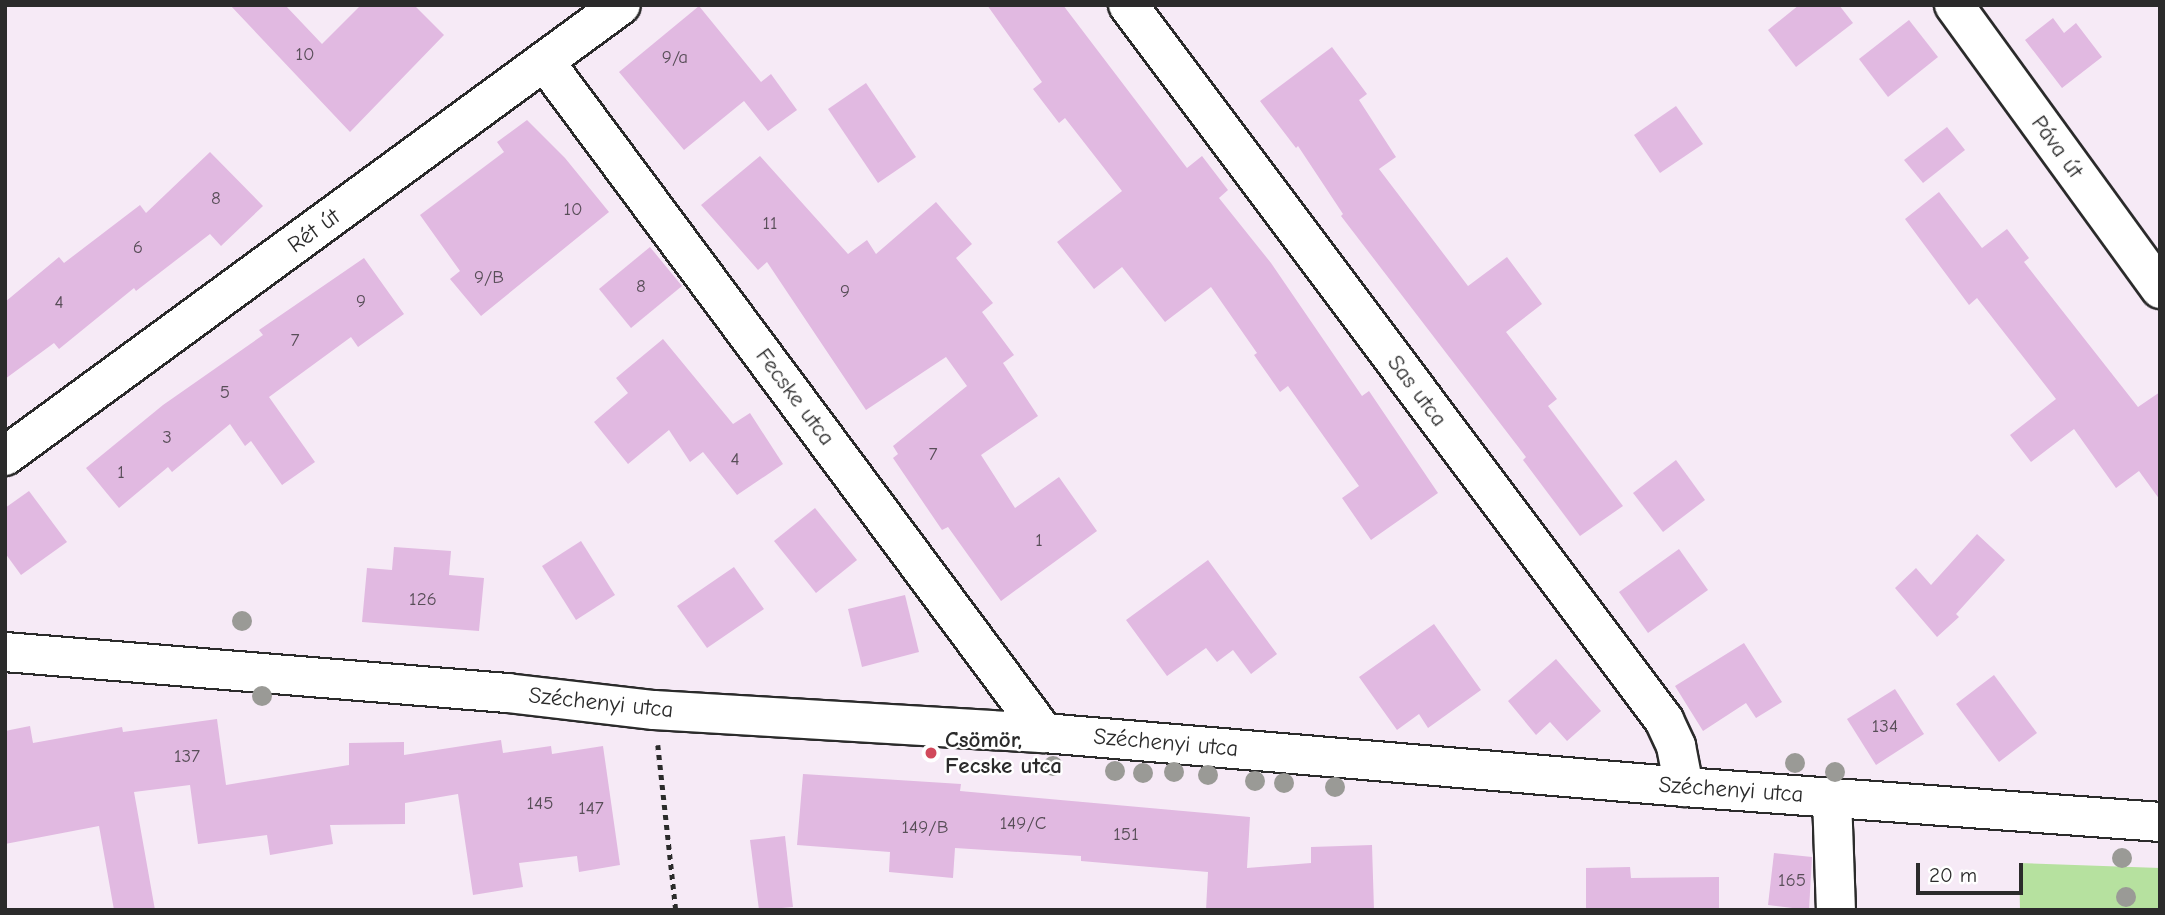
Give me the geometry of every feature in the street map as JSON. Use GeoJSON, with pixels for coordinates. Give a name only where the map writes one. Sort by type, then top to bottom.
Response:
{"type":"FeatureCollection","features":[{"type":"Feature","properties":{"kind":"street","name":"Rét út"},"geometry":{"type":"LineString","coordinates":[[5,456],[621,5]]}},
{"type":"Feature","properties":{"kind":"street","name":"Sas utca"},"geometry":{"type":"LineString","coordinates":[[1128,5],[1664,720],[1676,746],[1684,787]]}},
{"type":"Feature","properties":{"kind":"street","name":"Páva út"},"geometry":{"type":"LineString","coordinates":[[1954,5],[2160,289]]}},
{"type":"Feature","properties":{"kind":"street","name":"Fecske utca"},"geometry":{"type":"LineString","coordinates":[[545,62],[1044,733]]}},
{"type":"Feature","properties":{"kind":"street","name":"Széchenyi utca"},"geometry":{"type":"LineString","coordinates":[[5,652],[507,692],[654,710],[1044,733],[1684,787],[2160,822]]}},
{"type":"Feature","properties":{"kind":"street"},"geometry":{"type":"LineString","coordinates":[[1832,797],[1836,910]]}},
{"type":"Feature","properties":{"kind":"path"},"geometry":{"type":"LineString","coordinates":[[654,710],[676,910]]}},
{"type":"Feature","properties":{"kind":"green space"},"geometry":{"type":"Polygon","coordinates":[[[2019,863],[2160,868],[2160,910],[2020,910],[2019,863]]]}},
{"type":"Feature","properties":{"kind":"building"},"geometry":{"type":"Polygon","coordinates":[[[230,5],[285,5],[322,44],[361,5],[414,5],[444,35],[350,132],[230,5]]]}},
{"type":"Feature","properties":{"kind":"building"},"geometry":{"type":"Polygon","coordinates":[[[987,5],[1063,5],[1187,168],[1202,156],[1228,190],[1219,198],[1271,263],[1362,396],[1369,391],[1438,493],[1371,540],[1342,498],[1359,486],[1288,386],[1280,392],[1254,355],[1257,353],[1211,287],[1165,322],[1122,267],[1094,289],[1057,242],[1122,191],[1065,118],[1059,123],[1033,89],[1042,82],[987,5]]]}},
{"type":"Feature","properties":{"kind":"building"},"geometry":{"type":"Polygon","coordinates":[[[1799,5],[1839,5],[1853,23],[1796,67],[1768,30],[1799,5]]]}},
{"type":"Feature","properties":{"kind":"building"},"geometry":{"type":"Polygon","coordinates":[[[699,6],[761,82],[771,74],[797,110],[768,131],[744,101],[684,150],[619,72],[699,6]]]}},
{"type":"Feature","properties":{"kind":"building"},"geometry":{"type":"Polygon","coordinates":[[[2053,18],[2064,33],[2076,23],[2102,57],[2062,88],[2025,40],[2053,18]]]}},
{"type":"Feature","properties":{"kind":"building"},"geometry":{"type":"Polygon","coordinates":[[[1909,20],[1938,57],[1888,97],[1859,59],[1909,20]]]}},
{"type":"Feature","properties":{"kind":"building"},"geometry":{"type":"Polygon","coordinates":[[[1332,47],[1367,94],[1359,100],[1396,157],[1379,169],[1468,286],[1507,257],[1542,304],[1506,332],[1557,399],[1548,406],[1623,506],[1580,536],[1523,460],[1526,457],[1341,216],[1343,214],[1298,146],[1296,148],[1260,101],[1332,47]]]}},
{"type":"Feature","properties":{"kind":"building"},"geometry":{"type":"Polygon","coordinates":[[[866,83],[916,157],[878,183],[828,109],[866,83]]]}},
{"type":"Feature","properties":{"kind":"building"},"geometry":{"type":"Polygon","coordinates":[[[1676,106],[1703,144],[1660,173],[1634,135],[1676,106]]]}},
{"type":"Feature","properties":{"kind":"building"},"geometry":{"type":"Polygon","coordinates":[[[527,120],[565,158],[609,212],[481,316],[450,279],[460,271],[420,215],[504,152],[497,142],[527,120]]]}},
{"type":"Feature","properties":{"kind":"building"},"geometry":{"type":"Polygon","coordinates":[[[1947,127],[1965,150],[1923,183],[1904,160],[1947,127]]]}},
{"type":"Feature","properties":{"kind":"building"},"geometry":{"type":"Polygon","coordinates":[[[210,152],[263,206],[221,246],[210,234],[136,291],[134,288],[59,349],[54,343],[5,379],[5,302],[59,257],[64,263],[140,205],[146,213],[210,152]]]}},
{"type":"Feature","properties":{"kind":"building"},"geometry":{"type":"Polygon","coordinates":[[[760,156],[848,254],[867,240],[876,254],[936,202],[972,244],[956,258],[993,303],[982,312],[1014,355],[1003,363],[1038,416],[981,455],[1015,508],[1059,477],[1097,531],[1001,601],[948,527],[942,530],[893,458],[898,454],[893,446],[967,386],[946,357],[866,410],[767,262],[758,270],[701,205],[760,156]]]}},
{"type":"Feature","properties":{"kind":"building"},"geometry":{"type":"Polygon","coordinates":[[[1939,192],[1982,248],[2007,229],[2029,258],[2024,262],[2138,407],[2160,392],[2160,500],[2139,471],[2116,488],[2074,429],[2031,462],[2010,435],[2056,399],[1977,298],[1969,305],[1905,219],[1939,192]]]}},
{"type":"Feature","properties":{"kind":"building"},"geometry":{"type":"Polygon","coordinates":[[[650,247],[682,286],[631,328],[599,289],[650,247]]]}},
{"type":"Feature","properties":{"kind":"building"},"geometry":{"type":"Polygon","coordinates":[[[364,258],[404,314],[358,347],[351,337],[269,397],[315,462],[282,485],[251,441],[245,446],[230,424],[172,472],[168,467],[119,508],[86,468],[163,405],[263,335],[259,330],[364,258]]]}},
{"type":"Feature","properties":{"kind":"building"},"geometry":{"type":"Polygon","coordinates":[[[663,339],[733,424],[750,413],[783,464],[737,495],[703,452],[690,462],[669,430],[628,464],[594,422],[628,393],[616,378],[663,339]]]}},
{"type":"Feature","properties":{"kind":"building"},"geometry":{"type":"Polygon","coordinates":[[[1676,460],[1705,500],[1663,532],[1633,493],[1676,460]]]}},
{"type":"Feature","properties":{"kind":"building"},"geometry":{"type":"Polygon","coordinates":[[[29,491],[67,542],[21,575],[5,553],[5,508],[29,491]]]}},
{"type":"Feature","properties":{"kind":"building"},"geometry":{"type":"Polygon","coordinates":[[[815,508],[857,560],[816,593],[774,541],[815,508]]]}},
{"type":"Feature","properties":{"kind":"building"},"geometry":{"type":"Polygon","coordinates":[[[1977,534],[2005,560],[1956,614],[1959,617],[1937,637],[1895,588],[1916,568],[1931,585],[1977,534]]]}},
{"type":"Feature","properties":{"kind":"building"},"geometry":{"type":"Polygon","coordinates":[[[581,541],[615,595],[576,620],[542,566],[581,541]]]}},
{"type":"Feature","properties":{"kind":"building"},"geometry":{"type":"Polygon","coordinates":[[[394,547],[451,551],[449,575],[484,578],[479,631],[362,622],[367,568],[392,570],[394,547]]]}},
{"type":"Feature","properties":{"kind":"building"},"geometry":{"type":"Polygon","coordinates":[[[1679,549],[1708,590],[1648,633],[1619,592],[1679,549]]]}},
{"type":"Feature","properties":{"kind":"building"},"geometry":{"type":"Polygon","coordinates":[[[1208,560],[1277,654],[1251,674],[1233,650],[1217,662],[1206,648],[1167,676],[1126,620],[1208,560]]]}},
{"type":"Feature","properties":{"kind":"building"},"geometry":{"type":"Polygon","coordinates":[[[734,567],[764,609],[707,648],[677,606],[734,567]]]}},
{"type":"Feature","properties":{"kind":"building"},"geometry":{"type":"Polygon","coordinates":[[[905,595],[919,652],[862,667],[848,609],[905,595]]]}},
{"type":"Feature","properties":{"kind":"building"},"geometry":{"type":"Polygon","coordinates":[[[1434,624],[1481,690],[1428,728],[1419,714],[1397,730],[1359,677],[1434,624]]]}},
{"type":"Feature","properties":{"kind":"building"},"geometry":{"type":"Polygon","coordinates":[[[1744,643],[1782,702],[1756,718],[1746,703],[1703,731],[1675,686],[1744,643]]]}},
{"type":"Feature","properties":{"kind":"building"},"geometry":{"type":"Polygon","coordinates":[[[1556,659],[1601,711],[1567,741],[1550,722],[1536,735],[1508,701],[1556,659]]]}},
{"type":"Feature","properties":{"kind":"building"},"geometry":{"type":"Polygon","coordinates":[[[1994,675],[2037,733],[1999,762],[1956,704],[1994,675]]]}},
{"type":"Feature","properties":{"kind":"building"},"geometry":{"type":"Polygon","coordinates":[[[1895,689],[1924,734],[1876,765],[1847,719],[1895,689]]]}},
{"type":"Feature","properties":{"kind":"building"},"geometry":{"type":"Polygon","coordinates":[[[217,719],[226,785],[349,765],[349,743],[404,742],[404,755],[501,740],[503,753],[551,746],[552,754],[603,746],[620,865],[579,872],[577,856],[519,863],[523,887],[473,895],[458,794],[405,803],[405,824],[330,825],[333,844],[270,855],[267,835],[198,844],[190,785],[134,792],[155,910],[114,910],[99,826],[5,844],[5,731],[30,726],[33,743],[122,727],[123,732],[217,719]]]}},
{"type":"Feature","properties":{"kind":"building"},"geometry":{"type":"Polygon","coordinates":[[[803,774],[961,784],[960,791],[1250,817],[1247,868],[1311,863],[1311,847],[1372,845],[1374,910],[1206,910],[1208,872],[1081,861],[1081,856],[955,848],[953,878],[889,872],[890,852],[797,845],[803,774]]]}},
{"type":"Feature","properties":{"kind":"building"},"geometry":{"type":"Polygon","coordinates":[[[785,836],[793,907],[759,910],[750,840],[785,836]]]}},
{"type":"Feature","properties":{"kind":"building"},"geometry":{"type":"Polygon","coordinates":[[[1774,853],[1812,857],[1809,910],[1768,905],[1774,853]]]}},
{"type":"Feature","properties":{"kind":"building"},"geometry":{"type":"Polygon","coordinates":[[[1630,867],[1631,878],[1719,877],[1719,910],[1586,910],[1586,868],[1630,867]]]}},
{"type":"Feature","properties":{"kind":"place","name":"Csömör, Fecske utca"},"geometry":{"type":"Point","coordinates":[931,753]}}]}
